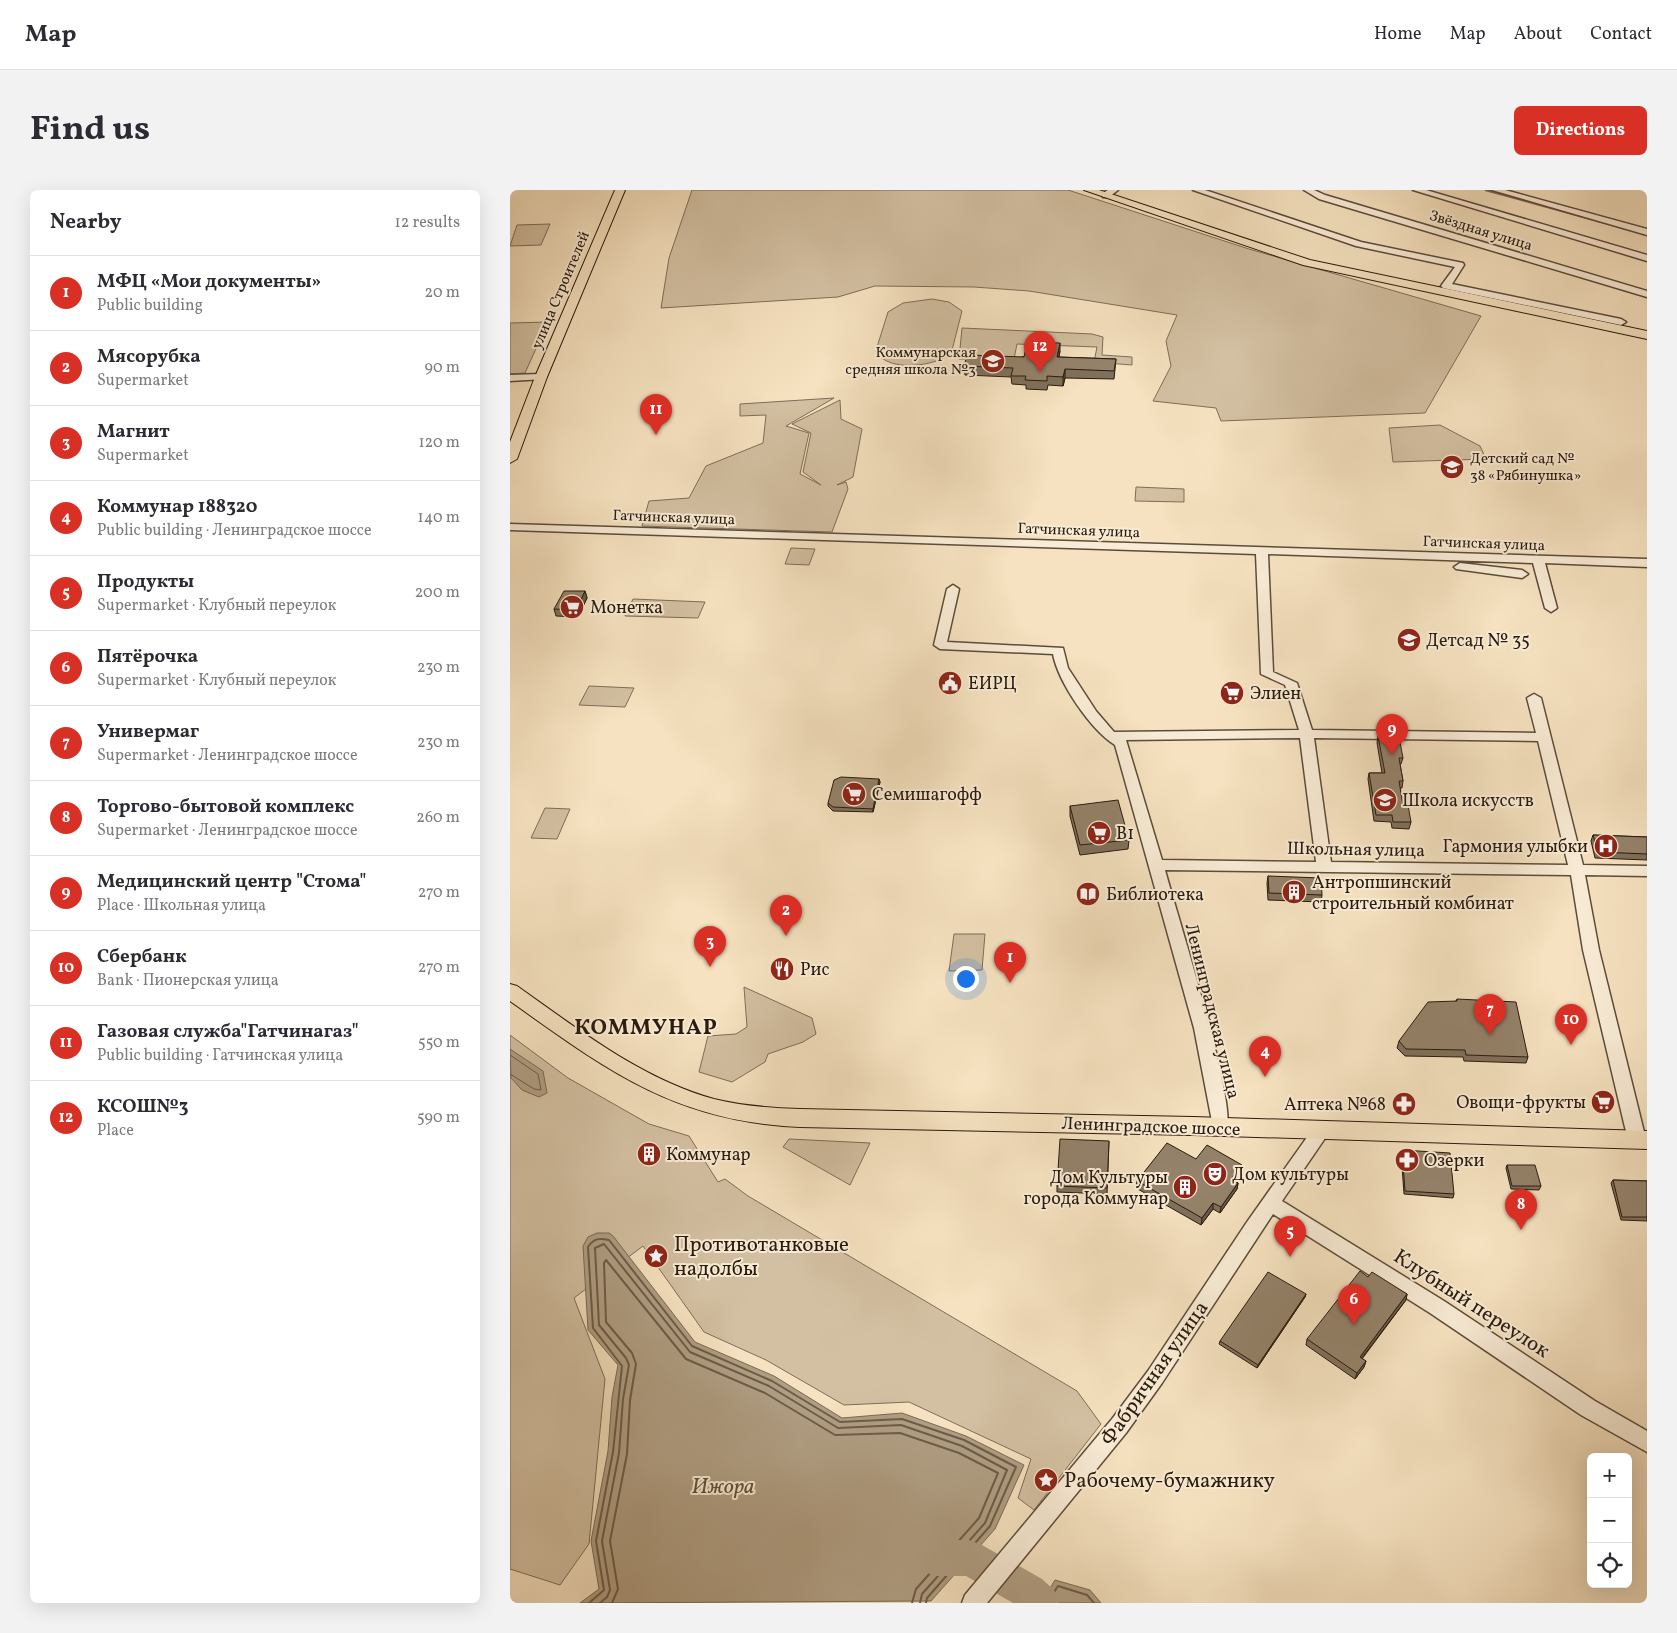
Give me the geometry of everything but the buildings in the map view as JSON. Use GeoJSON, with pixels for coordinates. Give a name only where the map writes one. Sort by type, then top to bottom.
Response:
{"type":"FeatureCollection","features":[{"type":"Feature","properties":{"kind":"main road","name":"улица Строителей"},"geometry":{"type":"LineString","coordinates":[[510,459],[541,377],[620,190]]}},
{"type":"Feature","properties":{"kind":"main road"},"geometry":{"type":"LineString","coordinates":[[1089,190],[1110,193],[1307,263],[1647,335]]}},
{"type":"Feature","properties":{"kind":"main road","name":"Ленинградское шоссе"},"geometry":{"type":"LineString","coordinates":[[510,991],[612,1061],[659,1086],[682,1097],[714,1108],[772,1117],[1220,1127],[1642,1140]]}},
{"type":"Feature","properties":{"kind":"street"},"geometry":{"type":"LineString","coordinates":[[1197,190],[1359,244],[1460,265],[1446,286],[1621,322]]}},
{"type":"Feature","properties":{"kind":"street","name":"Звёздная улица"},"geometry":{"type":"LineString","coordinates":[[1308,190],[1322,197],[1647,294]]}},
{"type":"Feature","properties":{"kind":"street"},"geometry":{"type":"LineString","coordinates":[[1417,190],[1647,258]]}},
{"type":"Feature","properties":{"kind":"street"},"geometry":{"type":"LineString","coordinates":[[1496,190],[1647,232]]}},
{"type":"Feature","properties":{"kind":"street"},"geometry":{"type":"LineString","coordinates":[[510,378],[541,377]]}},
{"type":"Feature","properties":{"kind":"street","name":"Гатчинская улица"},"geometry":{"type":"LineString","coordinates":[[510,527],[1647,563]]}},
{"type":"Feature","properties":{"kind":"street"},"geometry":{"type":"LineString","coordinates":[[1262,551],[1266,674],[1291,683],[1302,711],[1324,866]]}},
{"type":"Feature","properties":{"kind":"street"},"geometry":{"type":"LineString","coordinates":[[1538,560],[1551,608]]}},
{"type":"Feature","properties":{"kind":"street"},"geometry":{"type":"LineString","coordinates":[[1460,566],[1522,574]]}},
{"type":"Feature","properties":{"kind":"street","name":"Ленинградская улица"},"geometry":{"type":"LineString","coordinates":[[953,589],[940,645],[1059,651],[1062,668],[1091,714],[1110,736],[1121,743],[1154,865],[1202,1028],[1219,1110],[1220,1127]]}},
{"type":"Feature","properties":{"kind":"street"},"geometry":{"type":"LineString","coordinates":[[1534,698],[1577,870],[1591,950],[1642,1140]]}},
{"type":"Feature","properties":{"kind":"street"},"geometry":{"type":"LineString","coordinates":[[1110,736],[1306,734],[1543,737]]}},
{"type":"Feature","properties":{"kind":"street","name":"Школьная улица"},"geometry":{"type":"LineString","coordinates":[[1154,865],[1647,872]]}},
{"type":"Feature","properties":{"kind":"street","name":"Фабричная улица"},"geometry":{"type":"LineString","coordinates":[[974,1602],[1096,1456],[1155,1377],[1321,1131]]}},
{"type":"Feature","properties":{"kind":"street","name":"Клубный переулок"},"geometry":{"type":"LineString","coordinates":[[1271,1203],[1437,1307],[1588,1408],[1647,1442]]}},
{"type":"Feature","properties":{"kind":"shaded area"},"geometry":{"type":"Polygon","coordinates":[[[692,190],[1068,190],[1249,249],[1481,316],[1425,413],[1221,421],[1216,408],[1153,401],[1171,366],[1166,341],[1177,315],[1029,291],[974,287],[875,286],[838,297],[661,308],[669,258],[692,190]]]}},
{"type":"Feature","properties":{"kind":"shaded area"},"geometry":{"type":"Polygon","coordinates":[[[550,224],[541,245],[510,246],[517,225],[550,224]]]}},
{"type":"Feature","properties":{"kind":"shaded area"},"geometry":{"type":"Polygon","coordinates":[[[932,299],[949,302],[962,311],[951,354],[934,362],[912,365],[891,363],[883,359],[876,352],[888,312],[903,303],[932,299]]]}},
{"type":"Feature","properties":{"kind":"shaded area"},"geometry":{"type":"Polygon","coordinates":[[[548,322],[525,373],[510,374],[510,323],[548,322]]]}},
{"type":"Feature","properties":{"kind":"shaded area"},"geometry":{"type":"Polygon","coordinates":[[[962,328],[1092,334],[1103,337],[1102,355],[1132,357],[1132,365],[1094,362],[1097,347],[1017,344],[1014,359],[959,359],[962,328]]]}},
{"type":"Feature","properties":{"kind":"shaded area"},"geometry":{"type":"Polygon","coordinates":[[[834,398],[786,426],[809,433],[800,474],[821,485],[803,472],[811,433],[792,424],[840,400],[841,419],[862,429],[853,477],[837,485],[846,482],[848,489],[832,532],[642,526],[649,501],[689,498],[706,466],[763,443],[766,415],[740,416],[740,404],[834,398]]]}},
{"type":"Feature","properties":{"kind":"shaded area"},"geometry":{"type":"Polygon","coordinates":[[[1440,425],[1480,446],[1486,459],[1393,462],[1389,428],[1440,425]]]}},
{"type":"Feature","properties":{"kind":"shaded area"},"geometry":{"type":"Polygon","coordinates":[[[1136,487],[1184,489],[1184,502],[1135,501],[1136,487]]]}},
{"type":"Feature","properties":{"kind":"shaded area"},"geometry":{"type":"Polygon","coordinates":[[[791,548],[815,549],[809,565],[785,564],[791,548]]]}},
{"type":"Feature","properties":{"kind":"shaded area"},"geometry":{"type":"Polygon","coordinates":[[[633,599],[705,602],[698,618],[625,616],[633,599]]]}},
{"type":"Feature","properties":{"kind":"shaded area"},"geometry":{"type":"Polygon","coordinates":[[[589,686],[634,688],[625,707],[579,705],[589,686]]]}},
{"type":"Feature","properties":{"kind":"shaded area"},"geometry":{"type":"Polygon","coordinates":[[[545,808],[570,809],[557,839],[531,838],[545,808]]]}},
{"type":"Feature","properties":{"kind":"shaded area"},"geometry":{"type":"Polygon","coordinates":[[[954,934],[985,934],[982,970],[949,971],[954,934]]]}},
{"type":"Feature","properties":{"kind":"shaded area"},"geometry":{"type":"Polygon","coordinates":[[[744,987],[812,1018],[816,1034],[803,1042],[768,1054],[765,1062],[732,1082],[699,1072],[708,1036],[736,1034],[747,1027],[744,987]]]}},
{"type":"Feature","properties":{"kind":"shaded area"},"geometry":{"type":"Polygon","coordinates":[[[510,1035],[568,1078],[649,1124],[689,1136],[718,1182],[725,1179],[748,1196],[1077,1391],[1101,1424],[1034,1510],[1018,1498],[1031,1459],[909,1402],[844,1405],[766,1360],[704,1332],[643,1246],[574,1298],[605,1379],[589,1544],[560,1585],[510,1569],[510,1035]]]}},
{"type":"Feature","properties":{"kind":"shaded area"},"geometry":{"type":"Polygon","coordinates":[[[789,1139],[870,1143],[850,1185],[783,1147],[789,1139]]]}},
{"type":"Feature","properties":{"kind":"water"},"geometry":{"type":"Polygon","coordinates":[[[510,1049],[543,1071],[547,1093],[539,1097],[522,1090],[511,1078],[510,1049]]]}},
{"type":"Feature","properties":{"kind":"water","name":"Ижора"},"geometry":{"type":"Polygon","coordinates":[[[597,1233],[609,1233],[613,1236],[695,1342],[774,1376],[842,1418],[902,1413],[966,1436],[1024,1465],[995,1529],[931,1601],[580,1603],[599,1589],[591,1541],[608,1451],[612,1397],[618,1365],[588,1330],[583,1246],[588,1237],[597,1233]]]}},
{"type":"Feature","properties":{"kind":"water"},"geometry":{"type":"Polygon","coordinates":[[[1055,1580],[1090,1590],[1101,1603],[1041,1603],[1055,1580]]]}},
{"type":"Feature","properties":{"kind":"waterway"},"geometry":{"type":"LineString","coordinates":[[1486,190],[1627,229]]}},
{"type":"Feature","properties":{"kind":"waterway","name":"Ижора"},"geometry":{"type":"LineString","coordinates":[[935,1558],[969,1558],[1029,1592],[1041,1603]]}},
{"type":"Feature","properties":{"kind":"place","name":"Коммунарская средняя школа №3"},"geometry":{"type":"Point","coordinates":[993,361]}},
{"type":"Feature","properties":{"kind":"place","name":"КСОШ№3"},"geometry":{"type":"Point","coordinates":[1040,372]}},
{"type":"Feature","properties":{"kind":"place","name":"Газовая служба\"Гатчинагаз\""},"geometry":{"type":"Point","coordinates":[656,435]}},
{"type":"Feature","properties":{"kind":"place","name":"Детский сад № 38 «Рябинушка»"},"geometry":{"type":"Point","coordinates":[1452,467]}},
{"type":"Feature","properties":{"kind":"place","name":"Монетка"},"geometry":{"type":"Point","coordinates":[572,607]}},
{"type":"Feature","properties":{"kind":"place","name":"Детсад № 35"},"geometry":{"type":"Point","coordinates":[1409,640]}},
{"type":"Feature","properties":{"kind":"place","name":"ЕИРЦ"},"geometry":{"type":"Point","coordinates":[950,683]}},
{"type":"Feature","properties":{"kind":"place","name":"Элиен"},"geometry":{"type":"Point","coordinates":[1232,693]}},
{"type":"Feature","properties":{"kind":"place","name":"Медицинский центр \"Стома\""},"geometry":{"type":"Point","coordinates":[1392,755]}},
{"type":"Feature","properties":{"kind":"place","name":"Семишагофф"},"geometry":{"type":"Point","coordinates":[854,794]}},
{"type":"Feature","properties":{"kind":"place","name":"Школа искусств"},"geometry":{"type":"Point","coordinates":[1385,800]}},
{"type":"Feature","properties":{"kind":"place","name":"B1"},"geometry":{"type":"Point","coordinates":[1099,833]}},
{"type":"Feature","properties":{"kind":"place","name":"Гармония улыбки"},"geometry":{"type":"Point","coordinates":[1606,846]}},
{"type":"Feature","properties":{"kind":"place","name":"Антропшинский строительный комбинат"},"geometry":{"type":"Point","coordinates":[1294,892]}},
{"type":"Feature","properties":{"kind":"place","name":"Библиотека"},"geometry":{"type":"Point","coordinates":[1088,894]}},
{"type":"Feature","properties":{"kind":"place","name":"Мясорубка"},"geometry":{"type":"Point","coordinates":[786,936]}},
{"type":"Feature","properties":{"kind":"place","name":"Магнит"},"geometry":{"type":"Point","coordinates":[710,967]}},
{"type":"Feature","properties":{"kind":"place","name":"Рис"},"geometry":{"type":"Point","coordinates":[782,969]}},
{"type":"Feature","properties":{"kind":"place","name":"МФЦ «Мои документы»"},"geometry":{"type":"Point","coordinates":[1010,983]}},
{"type":"Feature","properties":{"kind":"place","name":"Универмаг"},"geometry":{"type":"Point","coordinates":[1490,1035]}},
{"type":"Feature","properties":{"kind":"place","name":"Сбербанк"},"geometry":{"type":"Point","coordinates":[1571,1045]}},
{"type":"Feature","properties":{"kind":"place","name":"Коммунар 188320"},"geometry":{"type":"Point","coordinates":[1265,1077]}},
{"type":"Feature","properties":{"kind":"place","name":"Овощи-фрукты"},"geometry":{"type":"Point","coordinates":[1603,1102]}},
{"type":"Feature","properties":{"kind":"place","name":"Аптека №68"},"geometry":{"type":"Point","coordinates":[1404,1104]}},
{"type":"Feature","properties":{"kind":"place","name":"Коммунар"},"geometry":{"type":"Point","coordinates":[649,1154]}},
{"type":"Feature","properties":{"kind":"place","name":"Озерки"},"geometry":{"type":"Point","coordinates":[1407,1160]}},
{"type":"Feature","properties":{"kind":"place","name":"Дом культуры"},"geometry":{"type":"Point","coordinates":[1215,1174]}},
{"type":"Feature","properties":{"kind":"place","name":"Дом Культуры города Коммунар"},"geometry":{"type":"Point","coordinates":[1185,1187]}},
{"type":"Feature","properties":{"kind":"place","name":"Торгово-бытовой комплекс"},"geometry":{"type":"Point","coordinates":[1521,1230]}},
{"type":"Feature","properties":{"kind":"place","name":"Противотанковые надолбы"},"geometry":{"type":"Point","coordinates":[656,1256]}},
{"type":"Feature","properties":{"kind":"place","name":"Продукты"},"geometry":{"type":"Point","coordinates":[1290,1257]}},
{"type":"Feature","properties":{"kind":"place","name":"Пятёрочка"},"geometry":{"type":"Point","coordinates":[1354,1325]}},
{"type":"Feature","properties":{"kind":"place","name":"Рабочему-бумажнику"},"geometry":{"type":"Point","coordinates":[1046,1480]}},
{"type":"Feature","properties":{"kind":"district","name":"КОММУНАР"},"geometry":{"type":"Point","coordinates":[646,1026]}}]}
